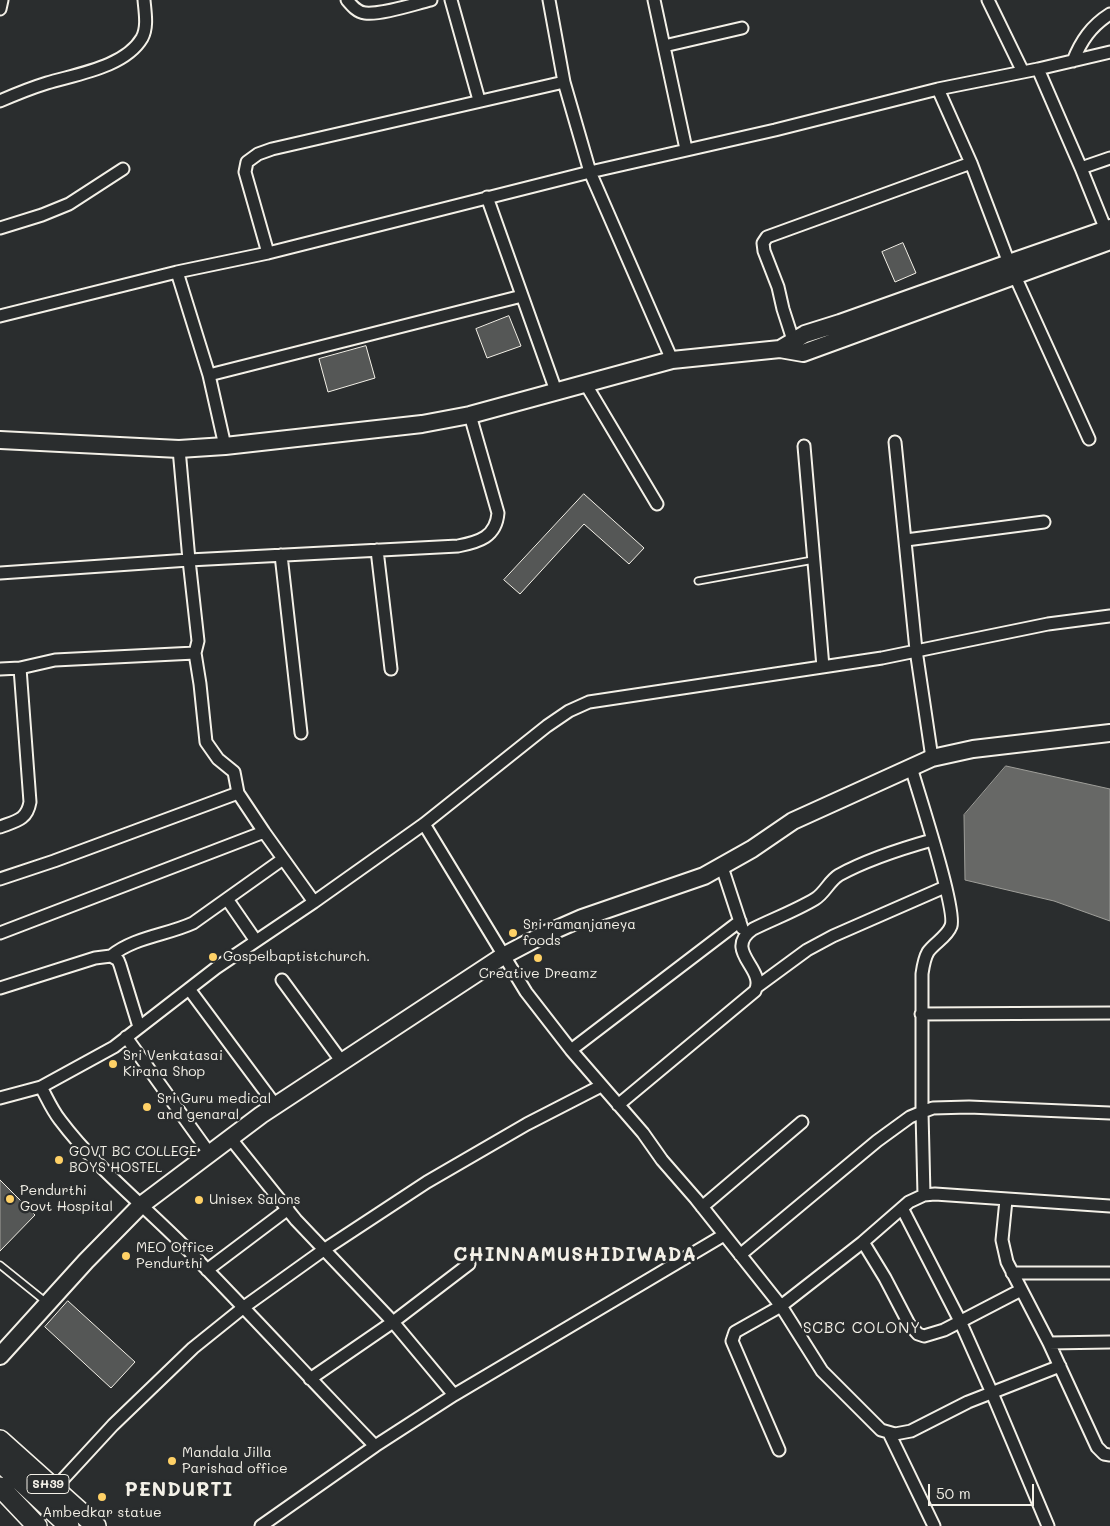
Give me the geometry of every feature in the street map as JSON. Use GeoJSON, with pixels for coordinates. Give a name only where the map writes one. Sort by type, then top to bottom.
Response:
{"type":"FeatureCollection","features":[{"type":"Feature","properties":{"kind":"main road","name":"SH39"},"geometry":{"type":"LineString","coordinates":[[0,1440],[96,1526]]}},
{"type":"Feature","properties":{"kind":"main road"},"geometry":{"type":"LineString","coordinates":[[0,1462],[69,1526]]}},
{"type":"Feature","properties":{"kind":"main road","name":"SH39"},"geometry":{"type":"LineString","coordinates":[[0,1487],[37,1526]]}},
{"type":"Feature","properties":{"kind":"street"},"geometry":{"type":"LineString","coordinates":[[0,10],[2,0]]}},
{"type":"Feature","properties":{"kind":"street"},"geometry":{"type":"LineString","coordinates":[[0,101],[47,83],[96,70],[118,60],[135,47],[143,36],[146,23],[144,0]]}},
{"type":"Feature","properties":{"kind":"street"},"geometry":{"type":"LineString","coordinates":[[347,0],[353,8],[364,13],[374,13],[432,0]]}},
{"type":"Feature","properties":{"kind":"street"},"geometry":{"type":"LineString","coordinates":[[451,0],[479,100]]}},
{"type":"Feature","properties":{"kind":"street"},"geometry":{"type":"LineString","coordinates":[[549,0],[564,82],[590,172],[672,360]]}},
{"type":"Feature","properties":{"kind":"street"},"geometry":{"type":"LineString","coordinates":[[654,0],[686,149]]}},
{"type":"Feature","properties":{"kind":"street"},"geometry":{"type":"LineString","coordinates":[[988,0],[1023,72]]}},
{"type":"Feature","properties":{"kind":"street"},"geometry":{"type":"LineString","coordinates":[[1072,61],[1083,39],[1092,28],[1110,14]]}},
{"type":"Feature","properties":{"kind":"street"},"geometry":{"type":"LineString","coordinates":[[664,46],[742,28]]}},
{"type":"Feature","properties":{"kind":"street"},"geometry":{"type":"LineString","coordinates":[[0,316],[177,272],[268,253],[590,172],[776,130],[938,89],[1110,52]]}},
{"type":"Feature","properties":{"kind":"street"},"geometry":{"type":"LineString","coordinates":[[0,440],[179,449],[225,446],[422,424],[470,415],[672,360],[787,345],[803,353],[1012,269],[1109,235],[1038,69]]}},
{"type":"Feature","properties":{"kind":"street"},"geometry":{"type":"LineString","coordinates":[[268,253],[245,172],[247,162],[258,154],[272,148],[564,82]]}},
{"type":"Feature","properties":{"kind":"street"},"geometry":{"type":"LineString","coordinates":[[938,89],[971,163],[1012,269],[1090,439]]}},
{"type":"Feature","properties":{"kind":"street"},"geometry":{"type":"LineString","coordinates":[[1081,168],[1110,158]]}},
{"type":"Feature","properties":{"kind":"street"},"geometry":{"type":"LineString","coordinates":[[787,345],[783,309],[778,287],[764,251],[763,244],[767,237],[971,163]]}},
{"type":"Feature","properties":{"kind":"street"},"geometry":{"type":"LineString","coordinates":[[0,228],[42,215],[69,204],[123,169]]}},
{"type":"Feature","properties":{"kind":"street"},"geometry":{"type":"LineString","coordinates":[[487,198],[556,392]]}},
{"type":"Feature","properties":{"kind":"street"},"geometry":{"type":"LineString","coordinates":[[177,272],[208,375],[225,446]]}},
{"type":"Feature","properties":{"kind":"street"},"geometry":{"type":"LineString","coordinates":[[208,375],[522,296]]}},
{"type":"Feature","properties":{"kind":"street"},"geometry":{"type":"LineString","coordinates":[[585,383],[657,504]]}},
{"type":"Feature","properties":{"kind":"street"},"geometry":{"type":"LineString","coordinates":[[0,573],[471,544],[484,538],[497,525],[498,513],[470,415]]}},
{"type":"Feature","properties":{"kind":"street"},"geometry":{"type":"LineString","coordinates":[[896,442],[916,650],[932,758]]}},
{"type":"Feature","properties":{"kind":"street"},"geometry":{"type":"LineString","coordinates":[[804,446],[823,667]]}},
{"type":"Feature","properties":{"kind":"street"},"geometry":{"type":"LineString","coordinates":[[179,449],[198,641],[194,653],[200,684],[202,718],[206,742],[218,759],[234,772],[238,792],[314,902]]}},
{"type":"Feature","properties":{"kind":"street"},"geometry":{"type":"LineString","coordinates":[[906,540],[1044,522]]}},
{"type":"Feature","properties":{"kind":"street"},"geometry":{"type":"LineString","coordinates":[[377,550],[390,669]]}},
{"type":"Feature","properties":{"kind":"street"},"geometry":{"type":"LineString","coordinates":[[281,555],[301,732]]}},
{"type":"Feature","properties":{"kind":"street"},"geometry":{"type":"LineString","coordinates":[[0,1098],[41,1087],[114,1047],[216,968],[314,902],[424,824],[547,726],[569,711],[589,702],[823,667],[1048,624],[1110,616]]}},
{"type":"Feature","properties":{"kind":"street"},"geometry":{"type":"LineString","coordinates":[[0,669],[20,668],[55,660],[194,653]]}},
{"type":"Feature","properties":{"kind":"street"},"geometry":{"type":"LineString","coordinates":[[0,826],[25,816],[30,802],[20,668]]}},
{"type":"Feature","properties":{"kind":"street"},"geometry":{"type":"LineString","coordinates":[[0,1356],[86,1261],[140,1206],[276,1106],[503,956],[541,936],[582,918],[683,884],[722,867],[793,821],[932,758],[973,749],[1110,733]]}},
{"type":"Feature","properties":{"kind":"street"},"geometry":{"type":"LineString","coordinates":[[911,767],[952,911],[950,927],[927,954],[922,974],[924,1195]]}},
{"type":"Feature","properties":{"kind":"street"},"geometry":{"type":"LineString","coordinates":[[0,879],[54,861],[238,792]]}},
{"type":"Feature","properties":{"kind":"street"},"geometry":{"type":"LineString","coordinates":[[424,824],[531,999],[781,1306],[822,1371],[881,1430],[895,1434],[911,1431],[950,1411],[1060,1366]]}},
{"type":"Feature","properties":{"kind":"street"},"geometry":{"type":"LineString","coordinates":[[0,934],[264,832]]}},
{"type":"Feature","properties":{"kind":"street"},"geometry":{"type":"LineString","coordinates":[[758,986],[757,979],[742,948],[741,943],[744,935],[815,899],[835,878],[859,865],[932,840]]}},
{"type":"Feature","properties":{"kind":"street"},"geometry":{"type":"LineString","coordinates":[[0,988],[95,958],[111,956],[125,946],[193,923],[283,859]]}},
{"type":"Feature","properties":{"kind":"street"},"geometry":{"type":"LineString","coordinates":[[722,867],[744,935]]}},
{"type":"Feature","properties":{"kind":"street"},"geometry":{"type":"LineString","coordinates":[[618,1105],[751,995],[758,986],[806,950],[833,936],[945,887]]}},
{"type":"Feature","properties":{"kind":"street"},"geometry":{"type":"LineString","coordinates":[[227,899],[256,941]]}},
{"type":"Feature","properties":{"kind":"street"},"geometry":{"type":"LineString","coordinates":[[571,1050],[740,921]]}},
{"type":"Feature","properties":{"kind":"street"},"geometry":{"type":"LineString","coordinates":[[111,956],[118,960],[120,965],[139,1027]]}},
{"type":"Feature","properties":{"kind":"street"},"geometry":{"type":"LineString","coordinates":[[282,980],[342,1062]]}},
{"type":"Feature","properties":{"kind":"street"},"geometry":{"type":"LineString","coordinates":[[189,989],[276,1106]]}},
{"type":"Feature","properties":{"kind":"street"},"geometry":{"type":"LineString","coordinates":[[921,1014],[1110,1013]]}},
{"type":"Feature","properties":{"kind":"street"},"geometry":{"type":"LineString","coordinates":[[126,1037],[210,1154]]}},
{"type":"Feature","properties":{"kind":"street"},"geometry":{"type":"LineString","coordinates":[[54,1489],[113,1425],[193,1348],[244,1307],[325,1249],[427,1182],[527,1124],[601,1086]]}},
{"type":"Feature","properties":{"kind":"street"},"geometry":{"type":"LineString","coordinates":[[41,1087],[59,1119],[140,1206],[168,1230],[244,1307],[375,1446]]}},
{"type":"Feature","properties":{"kind":"street"},"geometry":{"type":"LineString","coordinates":[[740,1255],[877,1141],[902,1122],[922,1112],[933,1108],[968,1107],[1110,1113]]}},
{"type":"Feature","properties":{"kind":"street"},"geometry":{"type":"LineString","coordinates":[[702,1207],[802,1122]]}},
{"type":"Feature","properties":{"kind":"street"},"geometry":{"type":"LineString","coordinates":[[231,1139],[288,1209],[392,1322],[454,1395]]}},
{"type":"Feature","properties":{"kind":"street"},"geometry":{"type":"LineString","coordinates":[[779,1450],[732,1341],[735,1332],[781,1306],[863,1242],[902,1208],[916,1198],[936,1194],[1110,1206]]}},
{"type":"Feature","properties":{"kind":"street"},"geometry":{"type":"LineString","coordinates":[[1006,1200],[1002,1240],[1007,1262],[1050,1343],[1097,1446],[1104,1454],[1110,1455]]}},
{"type":"Feature","properties":{"kind":"street"},"geometry":{"type":"LineString","coordinates":[[902,1208],[960,1321],[1048,1526]]}},
{"type":"Feature","properties":{"kind":"street"},"geometry":{"type":"LineString","coordinates":[[207,1270],[288,1209]]}},
{"type":"Feature","properties":{"kind":"street"},"geometry":{"type":"LineString","coordinates":[[261,1526],[375,1446],[454,1395],[724,1235]]}},
{"type":"Feature","properties":{"kind":"street"},"geometry":{"type":"LineString","coordinates":[[863,1242],[885,1278],[909,1324],[918,1334],[924,1336],[931,1335],[1021,1290]]}},
{"type":"Feature","properties":{"kind":"street"},"geometry":{"type":"LineString","coordinates":[[310,1379],[392,1322],[470,1264]]}},
{"type":"Feature","properties":{"kind":"street"},"geometry":{"type":"LineString","coordinates":[[1012,1273],[1110,1273]]}},
{"type":"Feature","properties":{"kind":"street"},"geometry":{"type":"LineString","coordinates":[[1050,1343],[1110,1342]]}},
{"type":"Feature","properties":{"kind":"street"},"geometry":{"type":"LineString","coordinates":[[889,1433],[934,1526]]}},
{"type":"Feature","properties":{"kind":"lane"},"geometry":{"type":"LineString","coordinates":[[698,581],[813,560]]}},
{"type":"Feature","properties":{"kind":"lane"},"geometry":{"type":"LineString","coordinates":[[0,1265],[48,1303]]}},
{"type":"Feature","properties":{"kind":"shaded area"},"geometry":{"type":"Polygon","coordinates":[[[1006,766],[1110,789],[1110,921],[1054,901],[965,880],[964,815],[1006,766]]]}},
{"type":"Feature","properties":{"kind":"building"},"geometry":{"type":"Polygon","coordinates":[[[903,243],[916,273],[895,282],[882,252],[903,243]]]}},
{"type":"Feature","properties":{"kind":"building"},"geometry":{"type":"Polygon","coordinates":[[[509,316],[521,346],[487,358],[476,329],[509,316]]]}},
{"type":"Feature","properties":{"kind":"building"},"geometry":{"type":"Polygon","coordinates":[[[366,346],[375,378],[328,392],[319,359],[366,346]]]}},
{"type":"Feature","properties":{"kind":"building"},"geometry":{"type":"Polygon","coordinates":[[[584,494],[644,548],[629,564],[584,524],[520,594],[504,580],[584,494]]]}},
{"type":"Feature","properties":{"kind":"building","name":"Pendurthi Govt Hospital"},"geometry":{"type":"Polygon","coordinates":[[[0,1180],[35,1215],[0,1251],[0,1180]]]}},
{"type":"Feature","properties":{"kind":"building"},"geometry":{"type":"Polygon","coordinates":[[[68,1301],[135,1362],[111,1388],[45,1327],[68,1301]]]}},
{"type":"Feature","properties":{"kind":"place","name":"Sri ramanjaneya foods"},"geometry":{"type":"Point","coordinates":[513,933]}},
{"type":"Feature","properties":{"kind":"place","name":"Gospelbaptistchurch."},"geometry":{"type":"Point","coordinates":[213,957]}},
{"type":"Feature","properties":{"kind":"place","name":"Creative Dreamz"},"geometry":{"type":"Point","coordinates":[538,958]}},
{"type":"Feature","properties":{"kind":"place","name":"Sri Venkatasai Kirana Shop"},"geometry":{"type":"Point","coordinates":[113,1064]}},
{"type":"Feature","properties":{"kind":"place","name":"Sri Guru medical and genaral"},"geometry":{"type":"Point","coordinates":[147,1107]}},
{"type":"Feature","properties":{"kind":"place","name":"GOVT BC COLLEGE BOYS HOSTEL"},"geometry":{"type":"Point","coordinates":[59,1160]}},
{"type":"Feature","properties":{"kind":"place","name":"Pendurthi Govt Hospital"},"geometry":{"type":"Point","coordinates":[10,1199]}},
{"type":"Feature","properties":{"kind":"place","name":"Unisex Salons"},"geometry":{"type":"Point","coordinates":[199,1200]}},
{"type":"Feature","properties":{"kind":"place","name":"MEO Office Pendurthi"},"geometry":{"type":"Point","coordinates":[126,1256]}},
{"type":"Feature","properties":{"kind":"place","name":"Mandala Jilla Parishad office"},"geometry":{"type":"Point","coordinates":[172,1461]}},
{"type":"Feature","properties":{"kind":"place","name":"Ambedkar statue"},"geometry":{"type":"Point","coordinates":[102,1497]}},
{"type":"Feature","properties":{"kind":"district","name":"CHINNAMUSHIDIWADA"},"geometry":{"type":"Point","coordinates":[575,1255]}},
{"type":"Feature","properties":{"kind":"district","name":"SCBC COLONY"},"geometry":{"type":"Point","coordinates":[862,1328]}},
{"type":"Feature","properties":{"kind":"district","name":"PENDURTI"},"geometry":{"type":"Point","coordinates":[179,1490]}}]}
